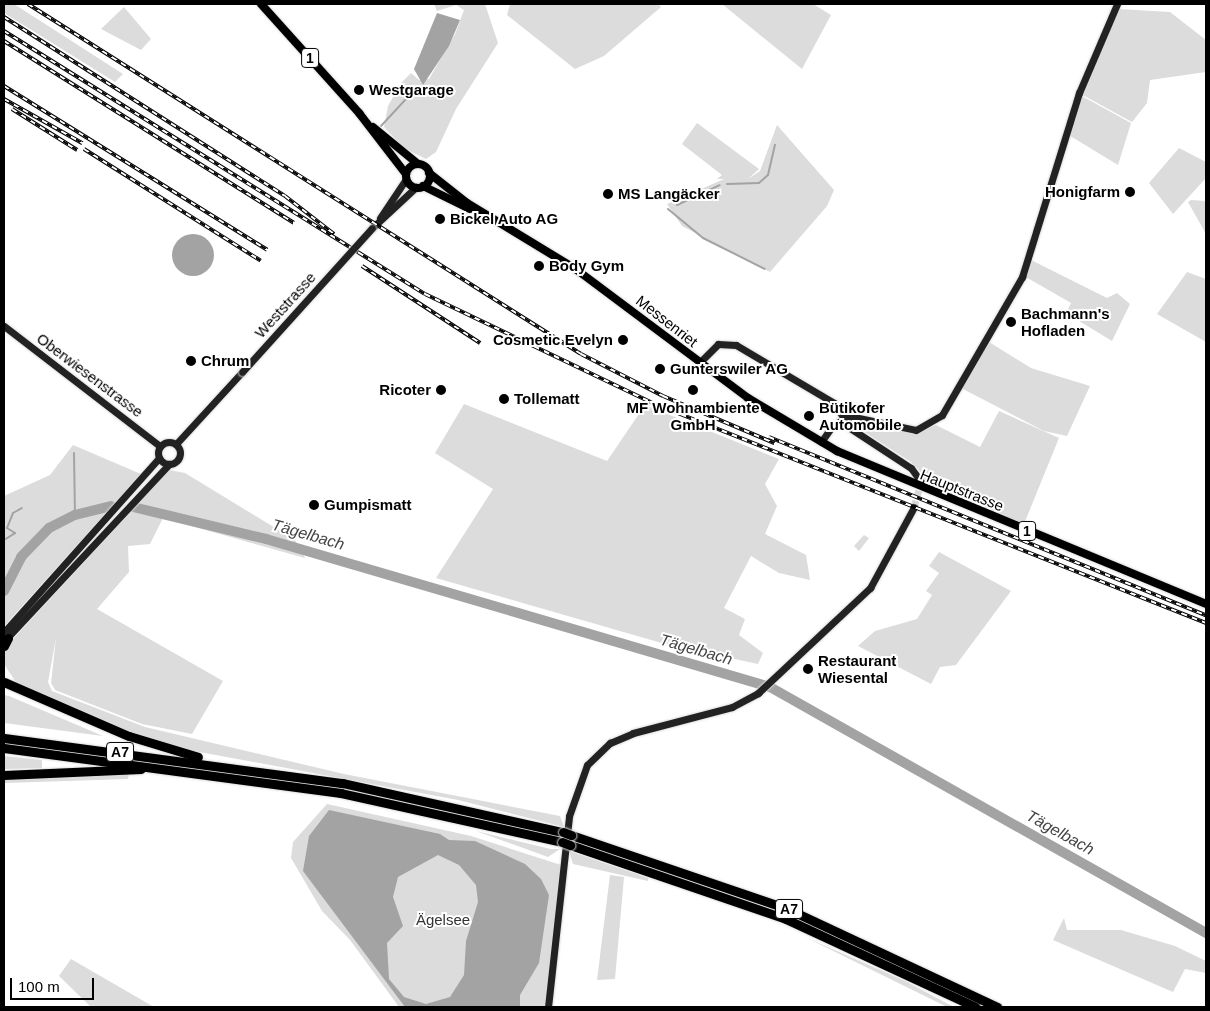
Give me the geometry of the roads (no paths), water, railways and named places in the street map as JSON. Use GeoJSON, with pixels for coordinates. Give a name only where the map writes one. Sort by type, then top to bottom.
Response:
{"type":"FeatureCollection","features":[{"type":"Feature","properties":{"kind":"highway","name":"A7"},"geometry":{"type":"LineString","coordinates":[[4,674],[23,691]]}},
{"type":"Feature","properties":{"kind":"highway","name":"A7"},"geometry":{"type":"LineString","coordinates":[[4,682],[140,740],[237,767]]}},
{"type":"Feature","properties":{"kind":"highway","name":"A7"},"geometry":{"type":"LineString","coordinates":[[4,738],[237,767],[414,796],[567,833],[788,909],[997,1007]]}},
{"type":"Feature","properties":{"kind":"highway","name":"A7"},"geometry":{"type":"LineString","coordinates":[[4,748],[191,770],[410,806],[566,843],[786,919],[976,1007]]}},
{"type":"Feature","properties":{"kind":"highway","name":"A7"},"geometry":{"type":"LineString","coordinates":[[4,775],[99,769],[191,770]]}},
{"type":"Feature","properties":{"kind":"main road","name":"1"},"geometry":{"type":"LineString","coordinates":[[261,4],[366,121],[406,176]]}},
{"type":"Feature","properties":{"kind":"main road","name":"1"},"geometry":{"type":"LineString","coordinates":[[366,121],[418,164]]}},
{"type":"Feature","properties":{"kind":"main road","name":"Messenriet"},"geometry":{"type":"LineString","coordinates":[[418,164],[469,207]]}},
{"type":"Feature","properties":{"kind":"main road"},"geometry":{"type":"LineString","coordinates":[[406,176],[418,164]]}},
{"type":"Feature","properties":{"kind":"main road"},"geometry":{"type":"LineString","coordinates":[[420,187],[429,173]]}},
{"type":"Feature","properties":{"kind":"main road","name":"Messenriet"},"geometry":{"type":"LineString","coordinates":[[406,176],[420,187],[469,207],[579,271],[699,363],[821,442]]}},
{"type":"Feature","properties":{"kind":"main road","name":"Hauptstrasse"},"geometry":{"type":"LineString","coordinates":[[821,442],[931,492],[1206,604]]}},
{"type":"Feature","properties":{"kind":"street"},"geometry":{"type":"LineString","coordinates":[[821,442],[829,428],[843,419],[859,416],[922,429],[937,420],[1006,309],[1031,255],[1052,171],[1096,48],[1117,4]]}},
{"type":"Feature","properties":{"kind":"street","name":"Weststrasse"},"geometry":{"type":"LineString","coordinates":[[372,228],[406,176]]}},
{"type":"Feature","properties":{"kind":"street","name":"Weststrasse"},"geometry":{"type":"LineString","coordinates":[[5,639],[169,464],[180,456],[176,444],[372,228],[420,187]]}},
{"type":"Feature","properties":{"kind":"street","name":"Oberwiesenstrasse"},"geometry":{"type":"LineString","coordinates":[[4,326],[160,446]]}},
{"type":"Feature","properties":{"kind":"street"},"geometry":{"type":"LineString","coordinates":[[699,363],[712,347],[731,343],[834,403],[843,419],[911,468],[921,482]]}},
{"type":"Feature","properties":{"kind":"street"},"geometry":{"type":"LineString","coordinates":[[169,464],[159,458],[160,446],[176,444]]}},
{"type":"Feature","properties":{"kind":"street","name":"Weststrasse"},"geometry":{"type":"LineString","coordinates":[[5,639],[159,458]]}},
{"type":"Feature","properties":{"kind":"street"},"geometry":{"type":"LineString","coordinates":[[548,1007],[569,816],[587,765],[610,742],[633,732],[732,707],[766,685],[870,588],[914,507]]}},
{"type":"Feature","properties":{"kind":"waterway"},"geometry":{"type":"LineString","coordinates":[[381,126],[418,86]]}},
{"type":"Feature","properties":{"kind":"waterway"},"geometry":{"type":"LineString","coordinates":[[727,184],[759,183],[768,175],[775,145]]}},
{"type":"Feature","properties":{"kind":"waterway"},"geometry":{"type":"LineString","coordinates":[[677,205],[720,185]]}},
{"type":"Feature","properties":{"kind":"waterway"},"geometry":{"type":"LineString","coordinates":[[668,209],[703,238],[765,269]]}},
{"type":"Feature","properties":{"kind":"waterway"},"geometry":{"type":"LineString","coordinates":[[74,453],[75,515]]}},
{"type":"Feature","properties":{"kind":"waterway","name":"Tägelbach"},"geometry":{"type":"LineString","coordinates":[[4,591],[21,557],[49,528],[75,515],[111,506]]}},
{"type":"Feature","properties":{"kind":"waterway","name":"Tägelbach"},"geometry":{"type":"LineString","coordinates":[[133,507],[266,539],[770,687],[1206,933]]}},
{"type":"Feature","properties":{"kind":"waterway"},"geometry":{"type":"LineString","coordinates":[[4,540],[15,533],[7,528],[13,513],[22,508]]}},
{"type":"Feature","properties":{"kind":"tunnel"},"geometry":{"type":"LineString","coordinates":[[914,507],[921,482]]}},
{"type":"Feature","properties":{"kind":"railway"},"geometry":{"type":"LineString","coordinates":[[28,4],[581,354],[663,396],[774,443]]}},
{"type":"Feature","properties":{"kind":"railway"},"geometry":{"type":"LineString","coordinates":[[4,17],[285,196],[334,234]]}},
{"type":"Feature","properties":{"kind":"railway"},"geometry":{"type":"LineString","coordinates":[[4,31],[425,294],[650,402],[1206,623]]}},
{"type":"Feature","properties":{"kind":"railway"},"geometry":{"type":"LineString","coordinates":[[4,41],[294,223]]}},
{"type":"Feature","properties":{"kind":"railway"},"geometry":{"type":"LineString","coordinates":[[4,86],[267,250]]}},
{"type":"Feature","properties":{"kind":"railway"},"geometry":{"type":"LineString","coordinates":[[4,99],[82,143]]}},
{"type":"Feature","properties":{"kind":"railway"},"geometry":{"type":"LineString","coordinates":[[12,109],[77,150]]}},
{"type":"Feature","properties":{"kind":"railway"},"geometry":{"type":"LineString","coordinates":[[84,149],[261,261]]}},
{"type":"Feature","properties":{"kind":"railway"},"geometry":{"type":"LineString","coordinates":[[362,266],[480,343]]}},
{"type":"Feature","properties":{"kind":"railway"},"geometry":{"type":"LineString","coordinates":[[769,437],[1206,615]]}},
{"type":"Feature","properties":{"kind":"place","name":"Westgarage"},"geometry":{"type":"Point","coordinates":[359,90]}},
{"type":"Feature","properties":{"kind":"place","name":"Honigfarm"},"geometry":{"type":"Point","coordinates":[1130,192]}},
{"type":"Feature","properties":{"kind":"place","name":"MS Langäcker"},"geometry":{"type":"Point","coordinates":[608,194]}},
{"type":"Feature","properties":{"kind":"place","name":"Bickel Auto AG"},"geometry":{"type":"Point","coordinates":[440,219]}},
{"type":"Feature","properties":{"kind":"place","name":"Body Gym"},"geometry":{"type":"Point","coordinates":[539,266]}},
{"type":"Feature","properties":{"kind":"place","name":"Bachmann's Hofladen"},"geometry":{"type":"Point","coordinates":[1011,322]}},
{"type":"Feature","properties":{"kind":"place","name":"Cosmetic Evelyn"},"geometry":{"type":"Point","coordinates":[623,340]}},
{"type":"Feature","properties":{"kind":"place","name":"Chrum"},"geometry":{"type":"Point","coordinates":[191,361]}},
{"type":"Feature","properties":{"kind":"place","name":"Gunterswiler AG"},"geometry":{"type":"Point","coordinates":[660,369]}},
{"type":"Feature","properties":{"kind":"place","name":"Ricoter"},"geometry":{"type":"Point","coordinates":[441,390]}},
{"type":"Feature","properties":{"kind":"place","name":"MF Wohnambiente GmbH"},"geometry":{"type":"Point","coordinates":[693,390]}},
{"type":"Feature","properties":{"kind":"place","name":"Tollematt"},"geometry":{"type":"Point","coordinates":[504,399]}},
{"type":"Feature","properties":{"kind":"place","name":"Bütikofer Automobile"},"geometry":{"type":"Point","coordinates":[809,416]}},
{"type":"Feature","properties":{"kind":"place","name":"Gumpismatt"},"geometry":{"type":"Point","coordinates":[314,505]}},
{"type":"Feature","properties":{"kind":"place","name":"Restaurant Wiesental"},"geometry":{"type":"Point","coordinates":[808,669]}},
{"type":"Feature","properties":{"kind":"park label","name":"Ägelsee"},"geometry":{"type":"Point","coordinates":[443,920]}}]}
